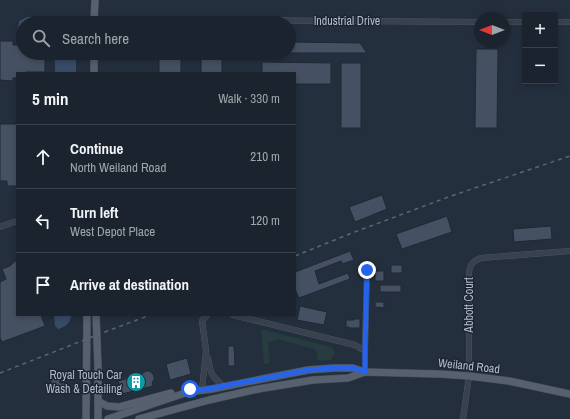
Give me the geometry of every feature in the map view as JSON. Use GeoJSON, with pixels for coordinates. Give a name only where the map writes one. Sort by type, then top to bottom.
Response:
{"type":"FeatureCollection","features":[{"type":"Feature","properties":{"kind":"main road"},"geometry":{"type":"LineString","coordinates":[[94,16],[95,0]]}},
{"type":"Feature","properties":{"kind":"main road"},"geometry":{"type":"LineString","coordinates":[[94,60],[94,72]]}},
{"type":"Feature","properties":{"kind":"main road"},"geometry":{"type":"LineString","coordinates":[[86,419],[87,316]]}},
{"type":"Feature","properties":{"kind":"main road"},"geometry":{"type":"LineString","coordinates":[[96,316],[98,419]]}},
{"type":"Feature","properties":{"kind":"main road"},"geometry":{"type":"LineString","coordinates":[[108,419],[188,392],[308,370],[353,368],[365,372]]}},
{"type":"Feature","properties":{"kind":"main road"},"geometry":{"type":"LineString","coordinates":[[139,419],[209,400],[258,389],[313,380],[348,378],[365,372]]}},
{"type":"Feature","properties":{"kind":"main road","name":"Weiland Road"},"geometry":{"type":"LineString","coordinates":[[365,372],[432,373],[469,376],[509,381],[570,394]]}},
{"type":"Feature","properties":{"kind":"main road"},"geometry":{"type":"LineString","coordinates":[[98,401],[107,406],[119,407],[190,389],[202,390]]}},
{"type":"Feature","properties":{"kind":"street","name":"Industrial Drive"},"geometry":{"type":"LineString","coordinates":[[296,22],[474,22]]}},
{"type":"Feature","properties":{"kind":"street"},"geometry":{"type":"LineString","coordinates":[[510,22],[522,22]]}},
{"type":"Feature","properties":{"kind":"street"},"geometry":{"type":"LineString","coordinates":[[558,22],[570,22]]}},
{"type":"Feature","properties":{"kind":"street"},"geometry":{"type":"LineString","coordinates":[[0,227],[16,221]]}},
{"type":"Feature","properties":{"kind":"street","name":"Abbott Court"},"geometry":{"type":"LineString","coordinates":[[469,376],[469,272],[473,261],[481,258],[570,251]]}},
{"type":"Feature","properties":{"kind":"street"},"geometry":{"type":"LineString","coordinates":[[365,372],[367,270]]}},
{"type":"Feature","properties":{"kind":"street"},"geometry":{"type":"LineString","coordinates":[[206,316],[202,321],[210,372],[212,376],[223,386]]}},
{"type":"Feature","properties":{"kind":"street"},"geometry":{"type":"LineString","coordinates":[[237,316],[355,345],[365,351]]}},
{"type":"Feature","properties":{"kind":"street"},"geometry":{"type":"LineString","coordinates":[[202,390],[206,350]]}},
{"type":"Feature","properties":{"kind":"street"},"geometry":{"type":"LineString","coordinates":[[463,419],[469,376]]}},
{"type":"Feature","properties":{"kind":"green space"},"geometry":{"type":"Polygon","coordinates":[[[261,329],[331,347],[335,352],[332,359],[325,361],[318,360],[317,352],[314,349],[277,339],[268,343],[270,362],[264,364],[261,329]]]}},
{"type":"Feature","properties":{"kind":"water"},"geometry":{"type":"Polygon","coordinates":[[[55,60],[76,60],[76,72],[55,72],[55,60]]]}},
{"type":"Feature","properties":{"kind":"water"},"geometry":{"type":"Polygon","coordinates":[[[54,316],[71,316],[70,320],[63,327],[58,329],[55,326],[54,316]]]}},
{"type":"Feature","properties":{"kind":"building"},"geometry":{"type":"Polygon","coordinates":[[[0,41],[13,41],[13,45],[16,45],[16,60],[45,60],[45,72],[16,72],[16,78],[13,78],[13,81],[0,80],[0,41]]]}},
{"type":"Feature","properties":{"kind":"building"},"geometry":{"type":"Polygon","coordinates":[[[296,42],[360,43],[367,53],[296,53],[296,42]]]}},
{"type":"Feature","properties":{"kind":"building"},"geometry":{"type":"Polygon","coordinates":[[[476,49],[498,49],[497,128],[475,128],[476,49]]]}},
{"type":"Feature","properties":{"kind":"building"},"geometry":{"type":"Polygon","coordinates":[[[159,60],[181,60],[181,72],[159,72],[159,60]]]}},
{"type":"Feature","properties":{"kind":"building"},"geometry":{"type":"Polygon","coordinates":[[[201,60],[222,60],[222,72],[201,72],[201,60]]]}},
{"type":"Feature","properties":{"kind":"building"},"geometry":{"type":"Polygon","coordinates":[[[262,62],[331,63],[331,84],[296,84],[296,72],[262,72],[262,62]]]}},
{"type":"Feature","properties":{"kind":"building"},"geometry":{"type":"Polygon","coordinates":[[[341,63],[361,63],[361,128],[341,128],[341,63]]]}},
{"type":"Feature","properties":{"kind":"building"},"geometry":{"type":"Polygon","coordinates":[[[0,124],[16,124],[16,186],[7,186],[7,181],[0,181],[0,124]]]}},
{"type":"Feature","properties":{"kind":"building"},"geometry":{"type":"Polygon","coordinates":[[[382,195],[387,209],[355,222],[349,207],[382,195]]]}},
{"type":"Feature","properties":{"kind":"building"},"geometry":{"type":"Polygon","coordinates":[[[447,216],[452,232],[402,249],[396,234],[447,216]]]}},
{"type":"Feature","properties":{"kind":"building"},"geometry":{"type":"Polygon","coordinates":[[[551,226],[552,239],[514,242],[513,229],[551,226]]]}},
{"type":"Feature","properties":{"kind":"building"},"geometry":{"type":"Polygon","coordinates":[[[350,251],[354,260],[342,264],[341,261],[315,271],[319,284],[348,273],[350,279],[299,298],[296,291],[296,272],[350,251]]]}},
{"type":"Feature","properties":{"kind":"building"},"geometry":{"type":"Polygon","coordinates":[[[16,261],[16,316],[41,316],[45,326],[2,342],[0,338],[0,282],[6,279],[2,269],[16,261]]]}},
{"type":"Feature","properties":{"kind":"building"},"geometry":{"type":"Polygon","coordinates":[[[391,265],[402,265],[402,273],[391,273],[391,265]]]}},
{"type":"Feature","properties":{"kind":"building"},"geometry":{"type":"Polygon","coordinates":[[[375,271],[384,271],[384,281],[375,281],[375,271]]]}},
{"type":"Feature","properties":{"kind":"building"},"geometry":{"type":"Polygon","coordinates":[[[380,285],[401,285],[401,292],[380,292],[380,285]]]}},
{"type":"Feature","properties":{"kind":"building"},"geometry":{"type":"Polygon","coordinates":[[[375,302],[384,302],[384,308],[375,307],[375,302]]]}},
{"type":"Feature","properties":{"kind":"building"},"geometry":{"type":"Polygon","coordinates":[[[300,306],[327,312],[324,325],[297,320],[300,306]]]}},
{"type":"Feature","properties":{"kind":"building"},"geometry":{"type":"Polygon","coordinates":[[[360,319],[360,328],[346,327],[346,320],[360,319]]]}},
{"type":"Feature","properties":{"kind":"building"},"geometry":{"type":"Polygon","coordinates":[[[228,346],[234,346],[235,366],[228,366],[228,346]]]}},
{"type":"Feature","properties":{"kind":"building"},"geometry":{"type":"Polygon","coordinates":[[[187,358],[191,374],[170,380],[166,364],[187,358]]]}},
{"type":"Feature","properties":{"kind":"building","name":"Royal Touch Car Wash & Detailing"},"geometry":{"type":"Polygon","coordinates":[[[146,371],[149,371],[154,376],[154,380],[152,382],[153,386],[122,394],[118,381],[140,375],[146,371]]]}},
{"type":"Feature","properties":{"kind":"building"},"geometry":{"type":"Polygon","coordinates":[[[51,378],[60,378],[60,383],[67,383],[67,393],[58,393],[58,388],[51,388],[51,378]]]}},
{"type":"Feature","properties":{"kind":"railway"},"geometry":{"type":"LineString","coordinates":[[296,256],[451,196],[570,156]]}},
{"type":"Feature","properties":{"kind":"railway"},"geometry":{"type":"LineString","coordinates":[[0,373],[147,316]]}},
{"type":"Feature","properties":{"kind":"place","name":"Royal Touch Car Wash & Detailing"},"geometry":{"type":"Point","coordinates":[136,382]}},
{"type":"Feature","properties":{"kind":"route"},"geometry":{"type":"LineString","coordinates":[[190,389],[212,389],[308,370],[353,368],[365,372],[367,270]]}}]}
